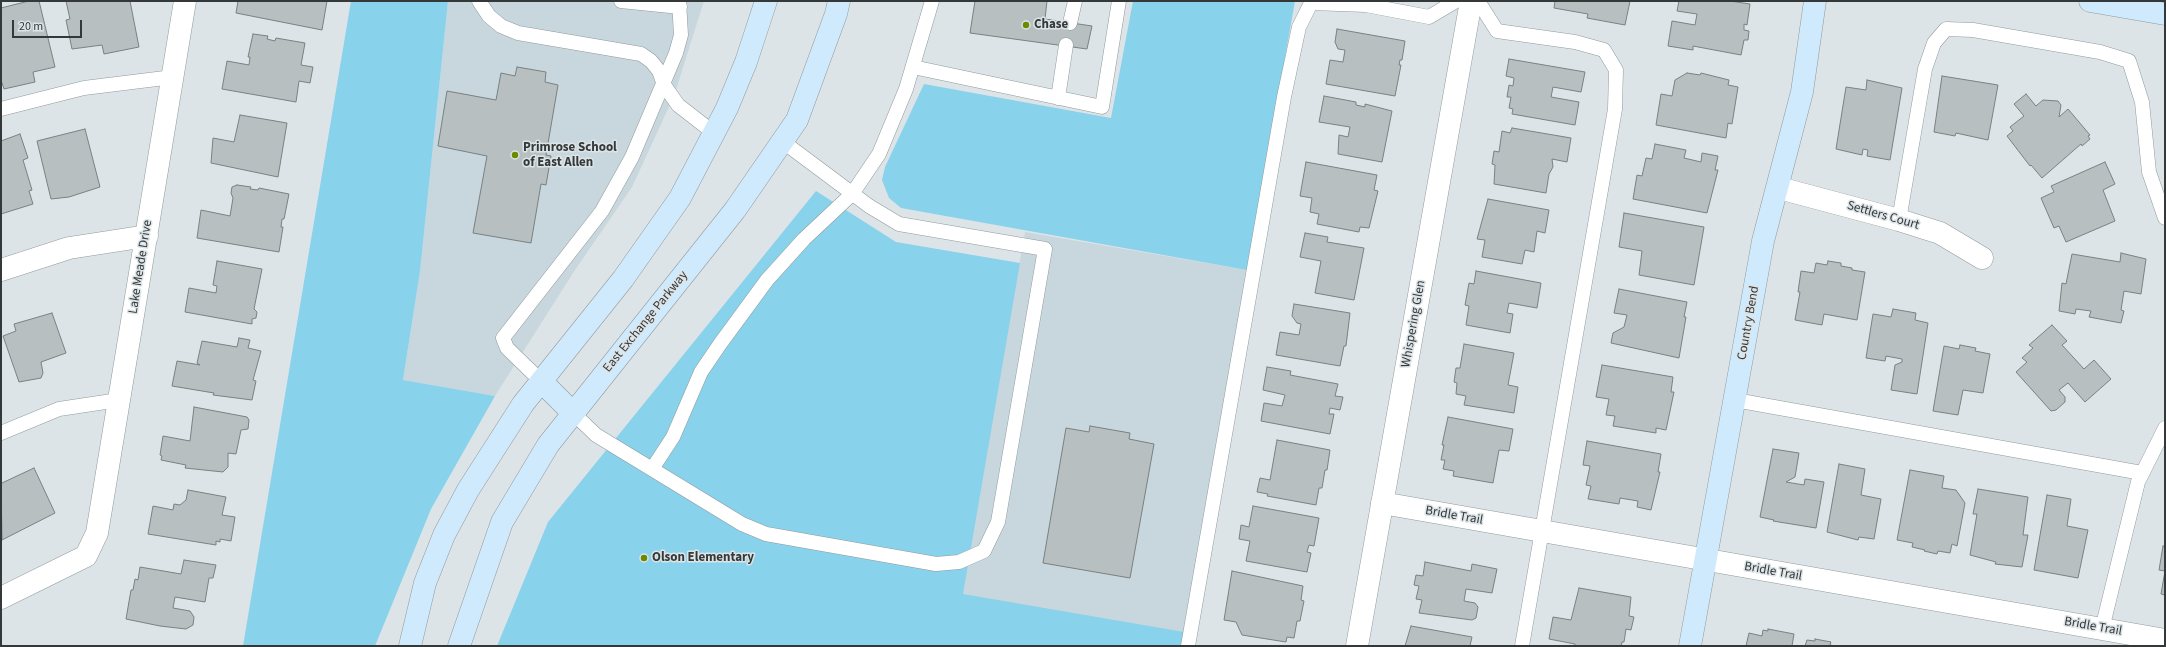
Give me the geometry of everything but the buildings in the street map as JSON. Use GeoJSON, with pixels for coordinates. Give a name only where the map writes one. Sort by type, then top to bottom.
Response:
{"type":"FeatureCollection","features":[{"type":"Feature","properties":{"kind":"street","name":"Lake Meade Drive"},"geometry":{"type":"LineString","coordinates":[[1,598],[86,556],[97,533],[185,1]]}},
{"type":"Feature","properties":{"kind":"street"},"geometry":{"type":"LineString","coordinates":[[410,646],[425,583],[444,535],[468,490],[494,446],[523,404],[542,382],[623,278],[680,198],[714,133],[746,62],[766,1]]}},
{"type":"Feature","properties":{"kind":"street","name":"Whispering Glen"},"geometry":{"type":"LineString","coordinates":[[1357,646],[1471,1]]}},
{"type":"Feature","properties":{"kind":"street","name":"Country Bend"},"geometry":{"type":"LineString","coordinates":[[1690,646],[1763,241],[1802,92],[1815,1]]}},
{"type":"Feature","properties":{"kind":"street"},"geometry":{"type":"LineString","coordinates":[[2090,1],[2165,14]]}},
{"type":"Feature","properties":{"kind":"street","name":"East Exchange Parkway"},"geometry":{"type":"LineString","coordinates":[[459,646],[502,522],[548,445],[735,210],[797,120],[838,5]]}},
{"type":"Feature","properties":{"kind":"street","name":"Settlers Court"},"geometry":{"type":"LineString","coordinates":[[1778,188],[1899,220],[1940,233],[1982,258]]}},
{"type":"Feature","properties":{"kind":"street"},"geometry":{"type":"LineString","coordinates":[[1,270],[69,248],[146,236]]}},
{"type":"Feature","properties":{"kind":"street"},"geometry":{"type":"LineString","coordinates":[[542,382],[574,413]]}},
{"type":"Feature","properties":{"kind":"street","name":"Bridle Trail"},"geometry":{"type":"LineString","coordinates":[[1382,503],[2165,640]]}},
{"type":"Feature","properties":{"kind":"lane"},"geometry":{"type":"LineString","coordinates":[[479,1],[489,16],[501,26],[518,32],[641,54],[651,61],[658,71],[664,85],[678,105],[714,133]]}},
{"type":"Feature","properties":{"kind":"lane"},"geometry":{"type":"LineString","coordinates":[[542,382],[507,348],[503,338],[602,210],[632,157],[664,85],[681,35],[680,4],[621,1]]}},
{"type":"Feature","properties":{"kind":"lane"},"geometry":{"type":"LineString","coordinates":[[652,469],[673,437],[702,372],[720,344],[767,280],[804,238],[852,194],[879,154],[906,89],[932,1]]}},
{"type":"Feature","properties":{"kind":"lane"},"geometry":{"type":"LineString","coordinates":[[1070,23],[1075,1]]}},
{"type":"Feature","properties":{"kind":"lane"},"geometry":{"type":"LineString","coordinates":[[913,67],[967,77],[1102,107],[1119,1]]}},
{"type":"Feature","properties":{"kind":"lane"},"geometry":{"type":"LineString","coordinates":[[1188,646],[1284,97],[1299,27],[1310,3],[1366,5],[1429,17],[1456,1]]}},
{"type":"Feature","properties":{"kind":"lane"},"geometry":{"type":"LineString","coordinates":[[1478,1],[1497,31],[1575,42],[1604,50],[1616,70],[1615,109],[1522,646]]}},
{"type":"Feature","properties":{"kind":"lane"},"geometry":{"type":"LineString","coordinates":[[1899,220],[1925,69],[1934,43],[1946,29],[1973,30],[2100,52],[2129,61],[2142,102],[2149,172],[2165,218]]}},
{"type":"Feature","properties":{"kind":"lane"},"geometry":{"type":"LineString","coordinates":[[1058,98],[1066,45]]}},
{"type":"Feature","properties":{"kind":"lane"},"geometry":{"type":"LineString","coordinates":[[1,109],[84,88],[173,77]]}},
{"type":"Feature","properties":{"kind":"lane"},"geometry":{"type":"LineString","coordinates":[[574,413],[596,435],[742,524],[766,534],[936,564],[959,562],[984,551],[998,522],[1045,249],[899,224],[868,206],[782,141]]}},
{"type":"Feature","properties":{"kind":"lane"},"geometry":{"type":"LineString","coordinates":[[1,433],[59,409],[119,400]]}},
{"type":"Feature","properties":{"kind":"lane"},"geometry":{"type":"LineString","coordinates":[[1735,400],[2142,473]]}},
{"type":"Feature","properties":{"kind":"lane"},"geometry":{"type":"LineString","coordinates":[[2102,629],[2138,482],[2165,428]]}},
{"type":"Feature","properties":{"kind":"shaded area"},"geometry":{"type":"Polygon","coordinates":[[[351,1],[448,1],[420,271],[403,380],[495,396],[431,509],[375,646],[243,646],[351,1]]]}},
{"type":"Feature","properties":{"kind":"shaded area"},"geometry":{"type":"Polygon","coordinates":[[[448,1],[704,1],[674,96],[632,187],[573,273],[495,396],[403,380],[420,271],[448,1]]]}},
{"type":"Feature","properties":{"kind":"shaded area"},"geometry":{"type":"Polygon","coordinates":[[[1133,1],[1295,1],[1247,270],[901,208],[889,198],[882,180],[885,167],[924,84],[1111,118],[1133,1]]]}},
{"type":"Feature","properties":{"kind":"shaded area"},"geometry":{"type":"Polygon","coordinates":[[[816,191],[896,242],[1020,263],[963,594],[1184,632],[1181,646],[497,646],[548,522],[816,191]]]}},
{"type":"Feature","properties":{"kind":"shaded area"},"geometry":{"type":"Polygon","coordinates":[[[1025,232],[1247,270],[1181,646],[497,646],[962,594],[1025,232]]]}},
{"type":"Feature","properties":{"kind":"place","name":"Chase"},"geometry":{"type":"Point","coordinates":[1026,25]}},
{"type":"Feature","properties":{"kind":"place","name":"Primrose School of East Allen"},"geometry":{"type":"Point","coordinates":[515,155]}},
{"type":"Feature","properties":{"kind":"place","name":"Olson Elementary"},"geometry":{"type":"Point","coordinates":[644,558]}}]}
